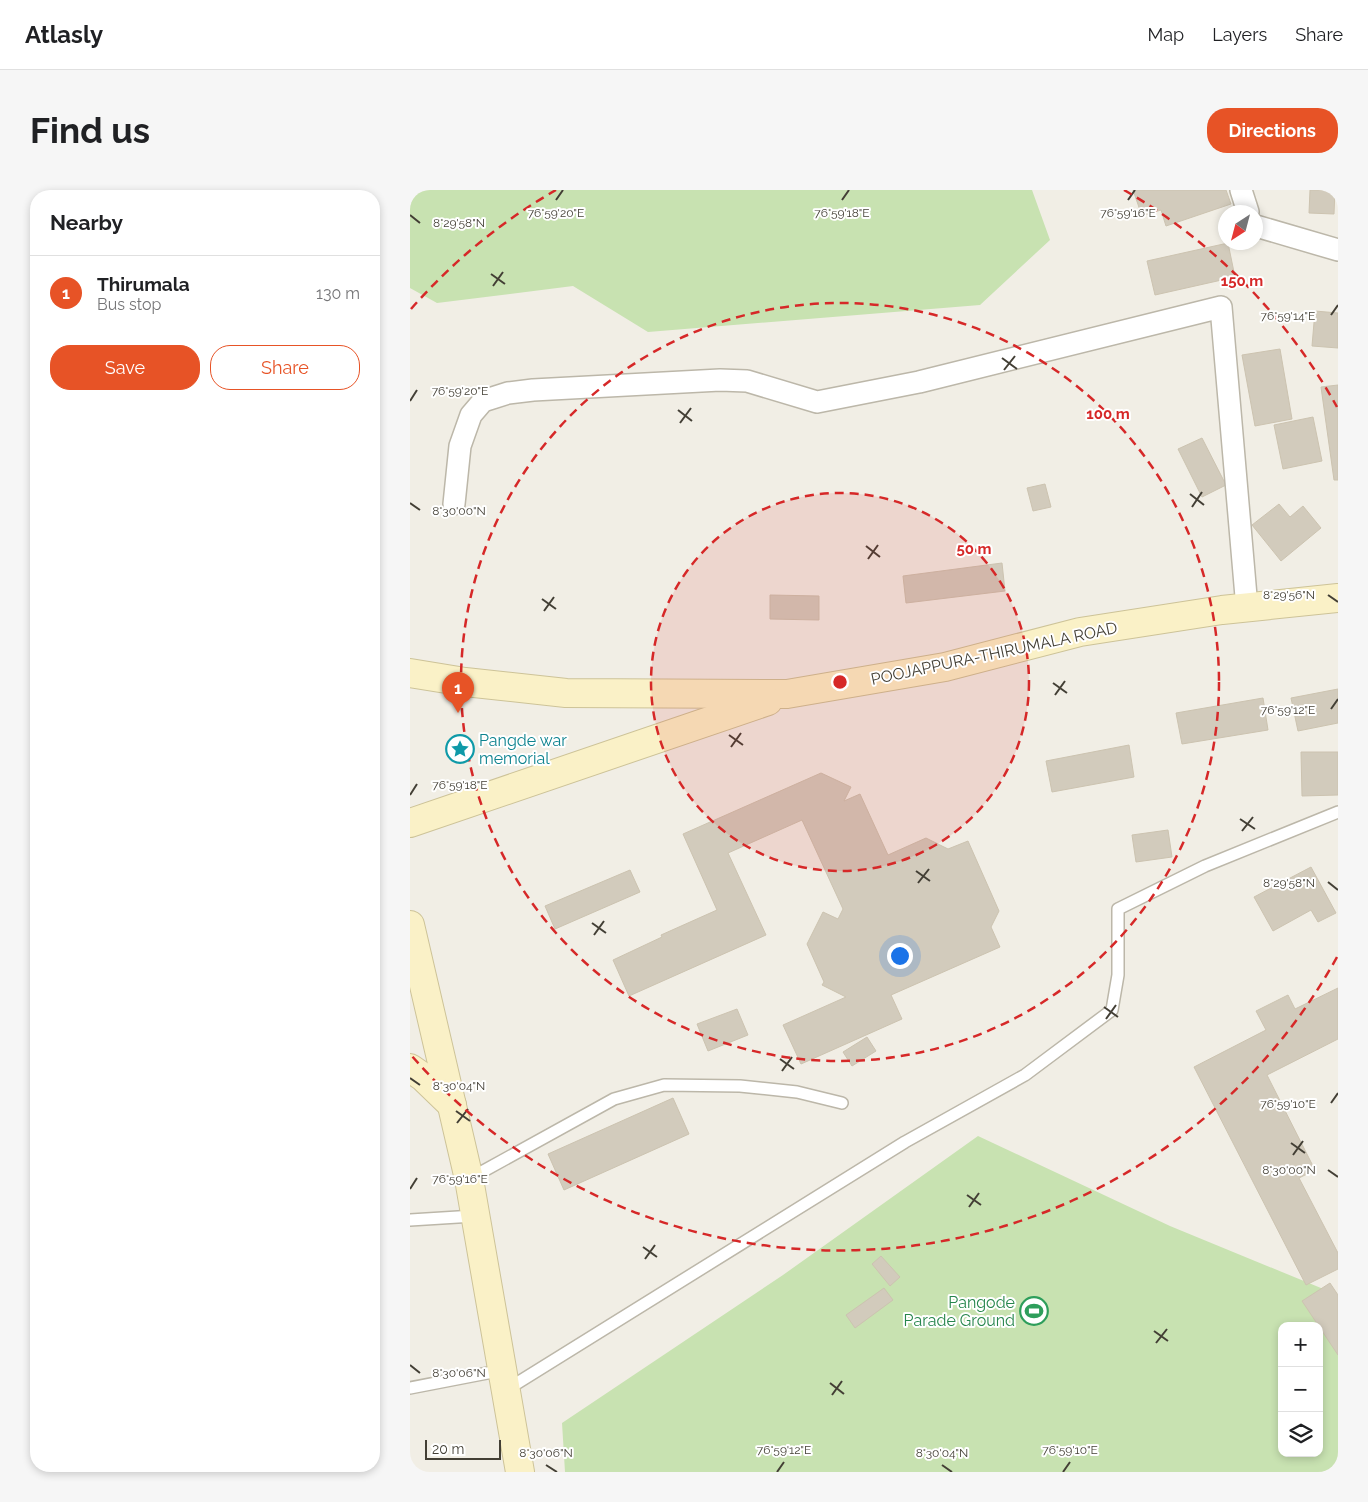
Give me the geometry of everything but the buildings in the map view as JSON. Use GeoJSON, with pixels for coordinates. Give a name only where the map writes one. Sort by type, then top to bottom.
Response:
{"type":"FeatureCollection","features":[{"type":"Feature","properties":{"kind":"main road","name":"POOJAPPURA-THIRUMALA ROAD"},"geometry":{"type":"LineString","coordinates":[[410,673],[566,693],[787,694],[945,667],[1080,632],[1222,610],[1338,598]]}},
{"type":"Feature","properties":{"kind":"main road"},"geometry":{"type":"LineString","coordinates":[[410,824],[787,694]]}},
{"type":"Feature","properties":{"kind":"main road"},"geometry":{"type":"LineString","coordinates":[[410,926],[469,1179],[520,1472]]}},
{"type":"Feature","properties":{"kind":"main road"},"geometry":{"type":"LineString","coordinates":[[410,1068],[423,1077],[452,1105]]}},
{"type":"Feature","properties":{"kind":"street"},"geometry":{"type":"LineString","coordinates":[[1241,190],[1246,205]]}},
{"type":"Feature","properties":{"kind":"street"},"geometry":{"type":"LineString","coordinates":[[1263,228],[1338,250]]}},
{"type":"Feature","properties":{"kind":"street"},"geometry":{"type":"LineString","coordinates":[[454,504],[460,446],[471,415],[483,401],[495,396],[533,390],[720,380],[748,381],[817,402],[919,382],[1221,307],[1247,608]]}},
{"type":"Feature","properties":{"kind":"lane"},"geometry":{"type":"LineString","coordinates":[[410,1388],[504,1380],[905,1142],[1024,1075],[1112,1010],[1118,975],[1118,909],[1205,866],[1338,812]]}},
{"type":"Feature","properties":{"kind":"lane"},"geometry":{"type":"LineString","coordinates":[[469,1179],[614,1100],[664,1085],[740,1086],[797,1092],[842,1103]]}},
{"type":"Feature","properties":{"kind":"lane"},"geometry":{"type":"LineString","coordinates":[[410,1220],[474,1216]]}},
{"type":"Feature","properties":{"kind":"green space"},"geometry":{"type":"Polygon","coordinates":[[[410,190],[1032,190],[1050,240],[980,305],[648,332],[573,286],[437,303],[410,288],[410,190]]]}},
{"type":"Feature","properties":{"kind":"green space","name":"Pangode Parade Ground"},"geometry":{"type":"Polygon","coordinates":[[[978,1136],[1170,1226],[1338,1295],[1338,1472],[565,1472],[562,1423],[783,1275],[978,1136]]]}},
{"type":"Feature","properties":{"kind":"place","name":"Thirumala"},"geometry":{"type":"Point","coordinates":[458,713]}},
{"type":"Feature","properties":{"kind":"place","name":"Pangde war memorial"},"geometry":{"type":"Point","coordinates":[460,749]}},
{"type":"Feature","properties":{"kind":"place","name":"Pangode Parade Ground"},"geometry":{"type":"Point","coordinates":[1034,1311]}}]}
